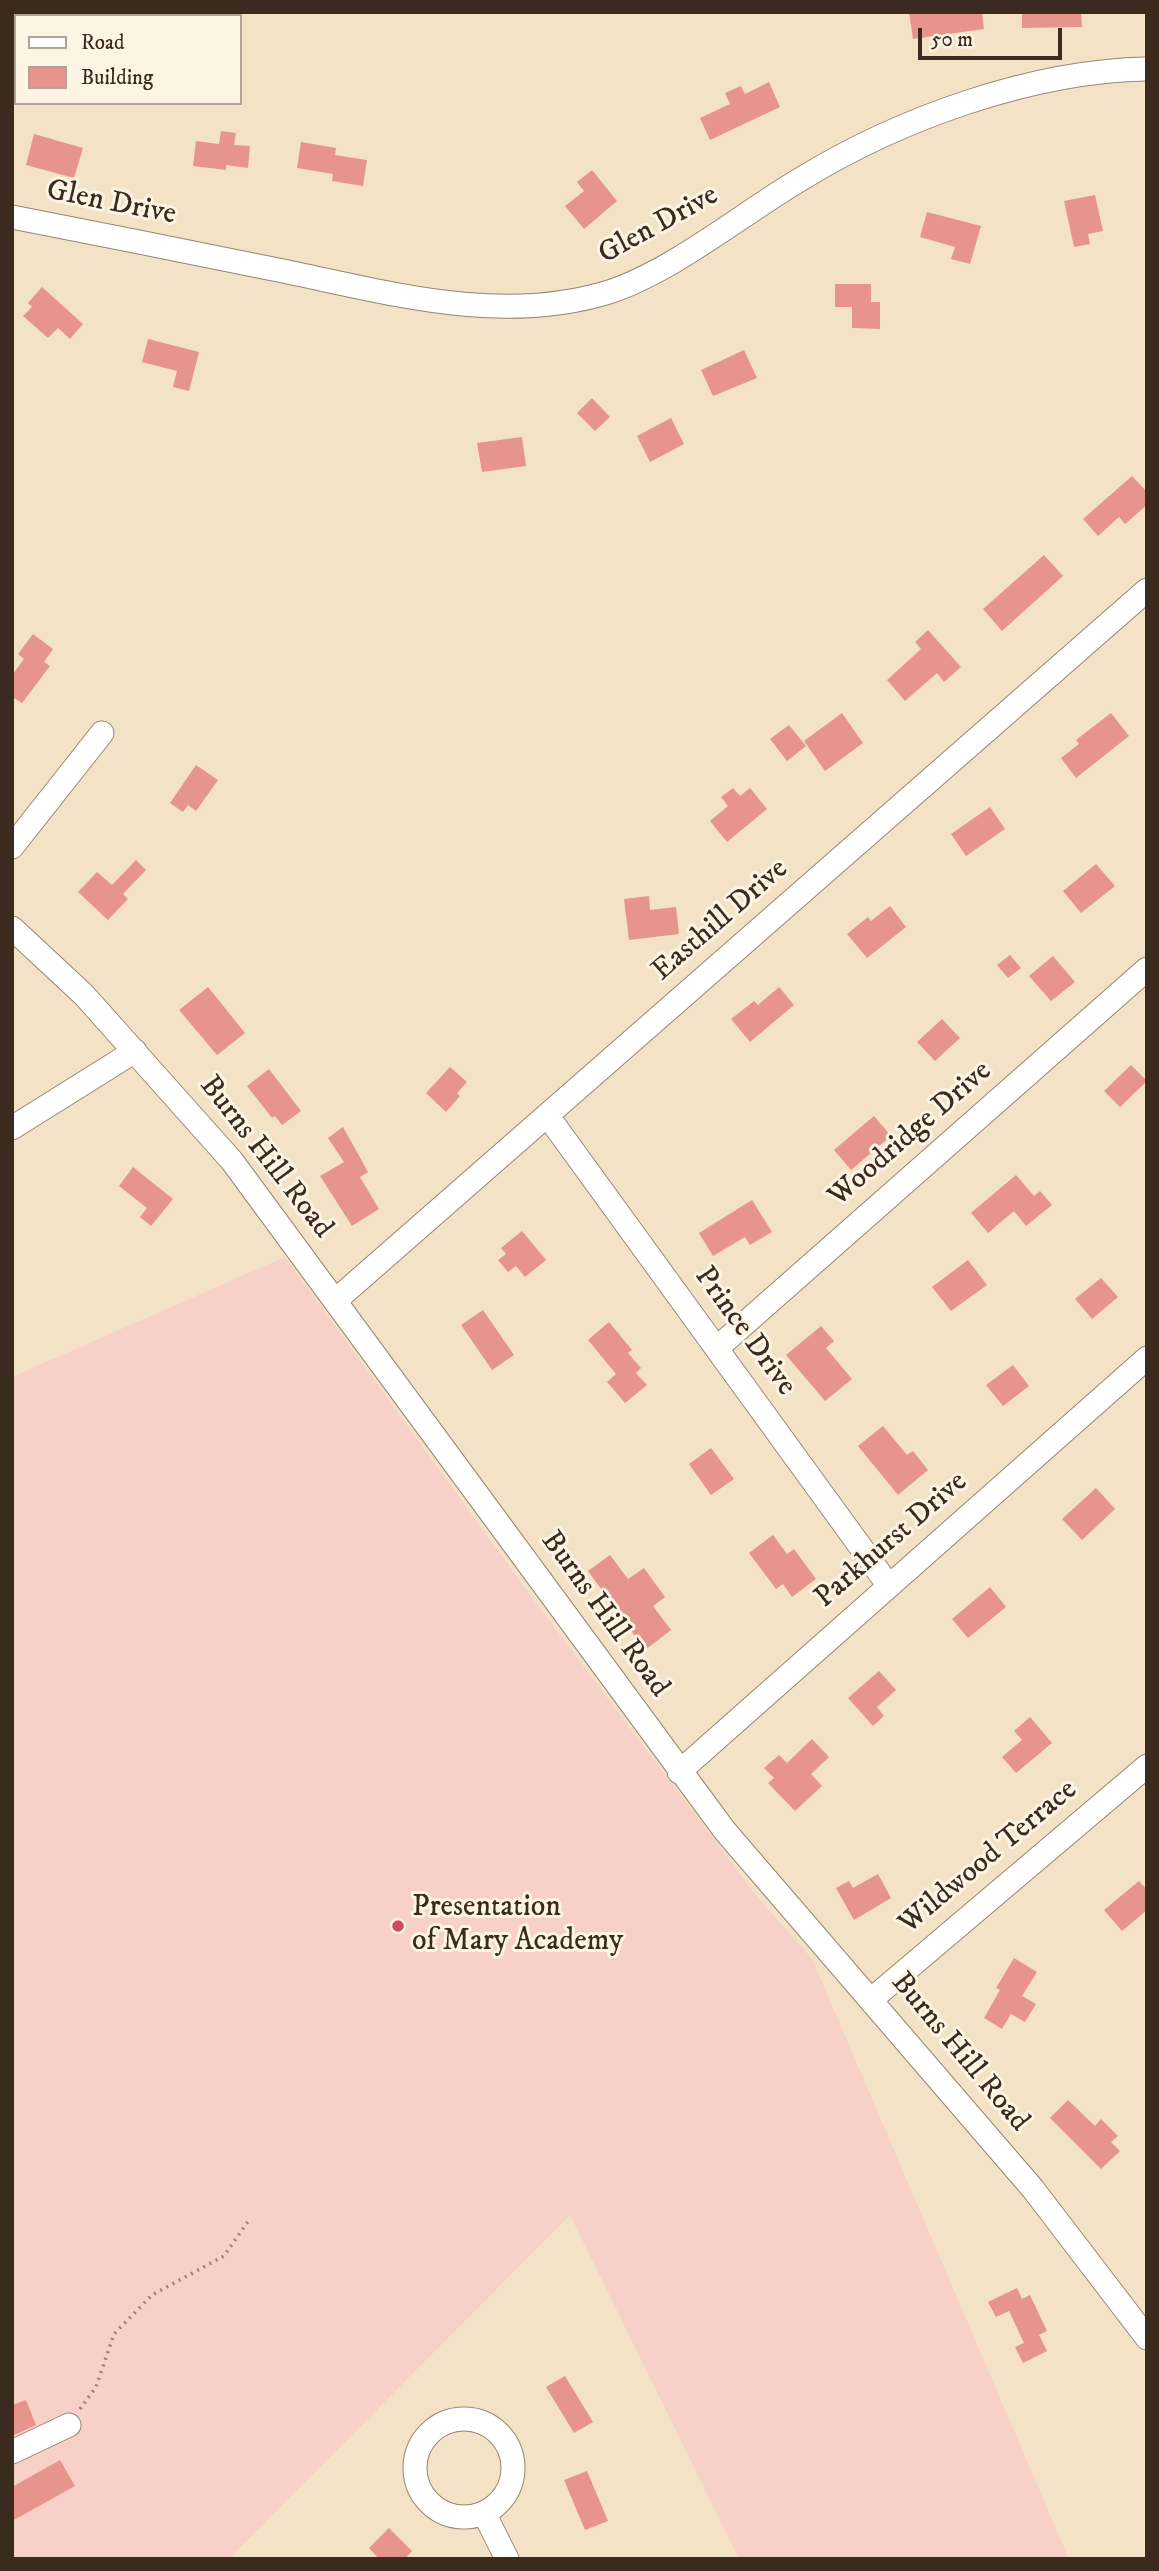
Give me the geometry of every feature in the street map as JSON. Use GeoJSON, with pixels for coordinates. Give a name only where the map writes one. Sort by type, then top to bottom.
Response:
{"type":"FeatureCollection","features":[{"type":"Feature","properties":{"kind":"street","name":"Glen Drive"},"geometry":{"type":"LineString","coordinates":[[12,217],[435,302],[524,308],[568,302],[611,291],[652,273],[803,177],[884,135],[969,103],[1056,78],[1100,70],[1147,69]]}},
{"type":"Feature","properties":{"kind":"street","name":"Easthill Drive"},"geometry":{"type":"LineString","coordinates":[[336,1300],[1147,590]]}},
{"type":"Feature","properties":{"kind":"street"},"geometry":{"type":"LineString","coordinates":[[12,847],[102,733]]}},
{"type":"Feature","properties":{"kind":"street","name":"Burns Hill Road"},"geometry":{"type":"LineString","coordinates":[[12,928],[84,995],[232,1161],[679,1772],[782,1900],[872,1999],[1033,2189],[1147,2338]]}},
{"type":"Feature","properties":{"kind":"street","name":"Woodridge Drive"},"geometry":{"type":"LineString","coordinates":[[717,1348],[1147,969]]}},
{"type":"Feature","properties":{"kind":"street"},"geometry":{"type":"LineString","coordinates":[[12,1128],[135,1051]]}},
{"type":"Feature","properties":{"kind":"street","name":"Prince Drive"},"geometry":{"type":"LineString","coordinates":[[547,1115],[889,1586]]}},
{"type":"Feature","properties":{"kind":"street","name":"Parkhurst Drive"},"geometry":{"type":"LineString","coordinates":[[679,1772],[1147,1358]]}},
{"type":"Feature","properties":{"kind":"street","name":"Wildwood Terrace"},"geometry":{"type":"LineString","coordinates":[[872,1999],[1147,1766]]}},
{"type":"Feature","properties":{"kind":"street"},"geometry":{"type":"LineString","coordinates":[[458,2419],[473,2420],[500,2434],[508,2447],[512,2478],[497,2504],[484,2513],[468,2517],[451,2515],[435,2508],[423,2497],[416,2481],[414,2464],[423,2441],[441,2424],[458,2419]]}},
{"type":"Feature","properties":{"kind":"street"},"geometry":{"type":"LineString","coordinates":[[12,2452],[69,2425]]}},
{"type":"Feature","properties":{"kind":"street"},"geometry":{"type":"LineString","coordinates":[[484,2513],[507,2559]]}},
{"type":"Feature","properties":{"kind":"path"},"geometry":{"type":"LineString","coordinates":[[69,2425],[96,2386],[114,2334],[152,2295],[224,2256],[249,2220]]}},
{"type":"Feature","properties":{"kind":"shaded area","name":"Presentation of Mary Academy"},"geometry":{"type":"Polygon","coordinates":[[[285,1257],[533,1599],[755,1894],[812,1959],[1069,2559],[739,2559],[570,2215],[229,2559],[12,2559],[12,1377],[285,1257]]]}},
{"type":"Feature","properties":{"kind":"building"},"geometry":{"type":"Polygon","coordinates":[[[909,12],[982,12],[984,29],[913,39],[909,12]]]}},
{"type":"Feature","properties":{"kind":"building"},"geometry":{"type":"Polygon","coordinates":[[[1022,12],[1081,12],[1082,27],[1022,28],[1022,12]]]}},
{"type":"Feature","properties":{"kind":"building"},"geometry":{"type":"Polygon","coordinates":[[[769,82],[780,107],[710,140],[700,118],[730,104],[725,93],[741,86],[745,94],[769,82]]]}},
{"type":"Feature","properties":{"kind":"building"},"geometry":{"type":"Polygon","coordinates":[[[221,131],[236,133],[234,145],[250,146],[248,168],[226,165],[226,170],[193,166],[196,141],[219,144],[221,131]]]}},
{"type":"Feature","properties":{"kind":"building"},"geometry":{"type":"Polygon","coordinates":[[[34,134],[83,148],[74,178],[26,165],[34,134]]]}},
{"type":"Feature","properties":{"kind":"building"},"geometry":{"type":"Polygon","coordinates":[[[301,142],[336,148],[335,155],[367,160],[363,186],[332,181],[333,174],[297,168],[301,142]]]}},
{"type":"Feature","properties":{"kind":"building"},"geometry":{"type":"Polygon","coordinates":[[[592,170],[617,201],[584,229],[565,206],[584,191],[577,182],[592,170]]]}},
{"type":"Feature","properties":{"kind":"building"},"geometry":{"type":"Polygon","coordinates":[[[1095,195],[1103,231],[1088,234],[1090,244],[1074,247],[1064,201],[1095,195]]]}},
{"type":"Feature","properties":{"kind":"building"},"geometry":{"type":"Polygon","coordinates":[[[927,212],[981,226],[970,264],[951,259],[955,247],[920,237],[927,212]]]}},
{"type":"Feature","properties":{"kind":"building"},"geometry":{"type":"Polygon","coordinates":[[[835,284],[871,284],[871,302],[880,302],[880,329],[852,328],[852,307],[835,307],[835,284]]]}},
{"type":"Feature","properties":{"kind":"building"},"geometry":{"type":"Polygon","coordinates":[[[42,287],[83,324],[70,339],[58,328],[48,338],[23,316],[32,307],[28,303],[42,287]]]}},
{"type":"Feature","properties":{"kind":"building"},"geometry":{"type":"Polygon","coordinates":[[[148,339],[199,352],[189,391],[173,387],[177,371],[142,362],[148,339]]]}},
{"type":"Feature","properties":{"kind":"building"},"geometry":{"type":"Polygon","coordinates":[[[744,350],[757,378],[713,396],[701,370],[744,350]]]}},
{"type":"Feature","properties":{"kind":"building"},"geometry":{"type":"Polygon","coordinates":[[[592,398],[610,417],[595,431],[577,413],[592,398]]]}},
{"type":"Feature","properties":{"kind":"building"},"geometry":{"type":"Polygon","coordinates":[[[671,418],[684,444],[650,462],[637,436],[671,418]]]}},
{"type":"Feature","properties":{"kind":"building"},"geometry":{"type":"Polygon","coordinates":[[[522,437],[526,466],[482,472],[477,443],[522,437]]]}},
{"type":"Feature","properties":{"kind":"building"},"geometry":{"type":"Polygon","coordinates":[[[1132,476],[1147,492],[1147,505],[1125,524],[1119,517],[1098,536],[1083,519],[1132,476]]]}},
{"type":"Feature","properties":{"kind":"building"},"geometry":{"type":"Polygon","coordinates":[[[1044,555],[1063,576],[1002,631],[983,609],[1044,555]]]}},
{"type":"Feature","properties":{"kind":"building"},"geometry":{"type":"Polygon","coordinates":[[[928,630],[961,667],[944,682],[937,673],[905,701],[887,680],[921,649],[915,642],[928,630]]]}},
{"type":"Feature","properties":{"kind":"building"},"geometry":{"type":"Polygon","coordinates":[[[33,634],[53,649],[44,662],[50,666],[22,703],[12,697],[12,675],[24,659],[18,654],[33,634]]]}},
{"type":"Feature","properties":{"kind":"building"},"geometry":{"type":"Polygon","coordinates":[[[842,713],[863,743],[825,771],[804,741],[842,713]]]}},
{"type":"Feature","properties":{"kind":"building"},"geometry":{"type":"Polygon","coordinates":[[[1111,713],[1129,736],[1076,778],[1061,758],[1079,744],[1076,740],[1111,713]]]}},
{"type":"Feature","properties":{"kind":"building"},"geometry":{"type":"Polygon","coordinates":[[[789,725],[806,746],[787,761],[770,739],[789,725]]]}},
{"type":"Feature","properties":{"kind":"building"},"geometry":{"type":"Polygon","coordinates":[[[196,765],[218,780],[196,811],[188,805],[183,812],[170,803],[196,765]]]}},
{"type":"Feature","properties":{"kind":"building"},"geometry":{"type":"Polygon","coordinates":[[[733,788],[740,796],[750,788],[767,809],[727,842],[710,821],[728,806],[721,797],[733,788]]]}},
{"type":"Feature","properties":{"kind":"building"},"geometry":{"type":"Polygon","coordinates":[[[990,807],[1005,829],[966,856],[951,834],[990,807]]]}},
{"type":"Feature","properties":{"kind":"building"},"geometry":{"type":"Polygon","coordinates":[[[136,860],[146,870],[123,894],[128,899],[108,920],[78,892],[97,872],[112,885],[136,860]]]}},
{"type":"Feature","properties":{"kind":"building"},"geometry":{"type":"Polygon","coordinates":[[[1096,864],[1115,886],[1081,913],[1063,891],[1096,864]]]}},
{"type":"Feature","properties":{"kind":"building"},"geometry":{"type":"Polygon","coordinates":[[[649,896],[650,910],[676,907],[679,934],[629,940],[624,899],[649,896]]]}},
{"type":"Feature","properties":{"kind":"building"},"geometry":{"type":"Polygon","coordinates":[[[890,906],[906,927],[867,958],[847,934],[868,917],[871,921],[890,906]]]}},
{"type":"Feature","properties":{"kind":"building"},"geometry":{"type":"Polygon","coordinates":[[[1010,955],[1021,968],[1008,978],[997,965],[1010,955]]]}},
{"type":"Feature","properties":{"kind":"building"},"geometry":{"type":"Polygon","coordinates":[[[1053,956],[1075,982],[1051,1001],[1029,976],[1053,956]]]}},
{"type":"Feature","properties":{"kind":"building"},"geometry":{"type":"Polygon","coordinates":[[[208,987],[245,1033],[217,1055],[179,1010],[208,987]]]}},
{"type":"Feature","properties":{"kind":"building"},"geometry":{"type":"Polygon","coordinates":[[[779,987],[794,1005],[750,1042],[731,1019],[754,1001],[758,1005],[779,987]]]}},
{"type":"Feature","properties":{"kind":"building"},"geometry":{"type":"Polygon","coordinates":[[[942,1019],[960,1038],[935,1061],[917,1042],[942,1019]]]}},
{"type":"Feature","properties":{"kind":"building"},"geometry":{"type":"Polygon","coordinates":[[[1131,1065],[1147,1081],[1120,1107],[1104,1091],[1131,1065]]]}},
{"type":"Feature","properties":{"kind":"building"},"geometry":{"type":"Polygon","coordinates":[[[450,1067],[467,1082],[457,1093],[460,1096],[446,1112],[426,1093],[450,1067]]]}},
{"type":"Feature","properties":{"kind":"building"},"geometry":{"type":"Polygon","coordinates":[[[269,1069],[301,1111],[282,1125],[275,1116],[272,1118],[247,1086],[269,1069]]]}},
{"type":"Feature","properties":{"kind":"building"},"geometry":{"type":"Polygon","coordinates":[[[874,1116],[891,1136],[851,1170],[834,1150],[874,1116]]]}},
{"type":"Feature","properties":{"kind":"building"},"geometry":{"type":"Polygon","coordinates":[[[343,1127],[368,1172],[360,1177],[379,1209],[352,1226],[320,1176],[344,1162],[328,1138],[343,1127]]]}},
{"type":"Feature","properties":{"kind":"building"},"geometry":{"type":"Polygon","coordinates":[[[133,1167],[173,1199],[151,1226],[140,1217],[147,1208],[119,1186],[133,1167]]]}},
{"type":"Feature","properties":{"kind":"building"},"geometry":{"type":"Polygon","coordinates":[[[1016,1175],[1034,1196],[1040,1191],[1052,1205],[1026,1226],[1014,1211],[988,1233],[971,1213],[1016,1175]]]}},
{"type":"Feature","properties":{"kind":"building"},"geometry":{"type":"Polygon","coordinates":[[[752,1200],[772,1232],[750,1245],[745,1237],[713,1256],[699,1233],[752,1200]]]}},
{"type":"Feature","properties":{"kind":"building"},"geometry":{"type":"Polygon","coordinates":[[[522,1231],[546,1260],[525,1277],[516,1266],[508,1272],[498,1260],[506,1254],[501,1248],[522,1231]]]}},
{"type":"Feature","properties":{"kind":"building"},"geometry":{"type":"Polygon","coordinates":[[[968,1260],[987,1285],[951,1311],[932,1287],[968,1260]]]}},
{"type":"Feature","properties":{"kind":"building"},"geometry":{"type":"Polygon","coordinates":[[[1101,1278],[1118,1297],[1092,1319],[1075,1299],[1101,1278]]]}},
{"type":"Feature","properties":{"kind":"building"},"geometry":{"type":"Polygon","coordinates":[[[483,1310],[514,1355],[492,1370],[461,1325],[483,1310]]]}},
{"type":"Feature","properties":{"kind":"building"},"geometry":{"type":"Polygon","coordinates":[[[609,1322],[632,1350],[628,1353],[641,1368],[636,1373],[647,1385],[625,1403],[607,1382],[616,1374],[588,1340],[609,1322]]]}},
{"type":"Feature","properties":{"kind":"building"},"geometry":{"type":"Polygon","coordinates":[[[821,1326],[834,1341],[826,1348],[852,1379],[825,1401],[786,1355],[821,1326]]]}},
{"type":"Feature","properties":{"kind":"building"},"geometry":{"type":"Polygon","coordinates":[[[1013,1365],[1029,1386],[1003,1406],[986,1385],[1013,1365]]]}},
{"type":"Feature","properties":{"kind":"building"},"geometry":{"type":"Polygon","coordinates":[[[883,1426],[907,1455],[913,1451],[928,1470],[898,1495],[858,1446],[883,1426]]]}},
{"type":"Feature","properties":{"kind":"building"},"geometry":{"type":"Polygon","coordinates":[[[711,1448],[734,1479],[711,1495],[689,1464],[711,1448]]]}},
{"type":"Feature","properties":{"kind":"building"},"geometry":{"type":"Polygon","coordinates":[[[1096,1488],[1115,1509],[1082,1540],[1062,1519],[1096,1488]]]}},
{"type":"Feature","properties":{"kind":"building"},"geometry":{"type":"Polygon","coordinates":[[[773,1535],[787,1554],[794,1549],[816,1579],[792,1597],[783,1584],[776,1589],[749,1553],[773,1535]]]}},
{"type":"Feature","properties":{"kind":"building"},"geometry":{"type":"Polygon","coordinates":[[[610,1555],[628,1579],[644,1568],[665,1597],[653,1606],[671,1630],[645,1650],[588,1571],[610,1555]]]}},
{"type":"Feature","properties":{"kind":"building"},"geometry":{"type":"Polygon","coordinates":[[[990,1587],[1006,1607],[968,1638],[952,1619],[990,1587]]]}},
{"type":"Feature","properties":{"kind":"building"},"geometry":{"type":"Polygon","coordinates":[[[879,1671],[896,1690],[877,1707],[884,1716],[873,1726],[848,1698],[879,1671]]]}},
{"type":"Feature","properties":{"kind":"building"},"geometry":{"type":"Polygon","coordinates":[[[1030,1717],[1052,1743],[1016,1773],[1002,1757],[1022,1740],[1014,1731],[1030,1717]]]}},
{"type":"Feature","properties":{"kind":"building"},"geometry":{"type":"Polygon","coordinates":[[[812,1739],[829,1757],[811,1774],[822,1786],[795,1811],[768,1783],[774,1778],[764,1768],[779,1755],[787,1763],[812,1739]]]}},
{"type":"Feature","properties":{"kind":"building"},"geometry":{"type":"Polygon","coordinates":[[[878,1874],[891,1898],[854,1920],[836,1888],[849,1881],[853,1888],[878,1874]]]}},
{"type":"Feature","properties":{"kind":"building"},"geometry":{"type":"Polygon","coordinates":[[[1139,1881],[1147,1890],[1147,1910],[1122,1931],[1104,1910],[1139,1881]]]}},
{"type":"Feature","properties":{"kind":"building"},"geometry":{"type":"Polygon","coordinates":[[[1014,1958],[1037,1972],[1022,1996],[1036,2004],[1025,2022],[1011,2014],[1002,2029],[984,2018],[1000,1990],[996,1988],[1014,1958]]]}},
{"type":"Feature","properties":{"kind":"building"},"geometry":{"type":"Polygon","coordinates":[[[1068,2100],[1095,2126],[1101,2119],[1118,2136],[1111,2142],[1120,2151],[1101,2169],[1050,2118],[1068,2100]]]}},
{"type":"Feature","properties":{"kind":"building"},"geometry":{"type":"Polygon","coordinates":[[[1017,2288],[1022,2299],[1030,2295],[1047,2331],[1039,2335],[1047,2351],[1023,2363],[1015,2347],[1024,2343],[1009,2311],[996,2317],[988,2302],[1017,2288]]]}},
{"type":"Feature","properties":{"kind":"building"},"geometry":{"type":"Polygon","coordinates":[[[565,2376],[593,2422],[574,2433],[546,2387],[565,2376]]]}},
{"type":"Feature","properties":{"kind":"building"},"geometry":{"type":"Polygon","coordinates":[[[26,2400],[36,2425],[12,2436],[12,2405],[26,2400]]]}},
{"type":"Feature","properties":{"kind":"building"},"geometry":{"type":"Polygon","coordinates":[[[60,2460],[75,2486],[12,2521],[12,2487],[60,2460]]]}},
{"type":"Feature","properties":{"kind":"building"},"geometry":{"type":"Polygon","coordinates":[[[587,2471],[608,2521],[585,2530],[564,2480],[587,2471]]]}},
{"type":"Feature","properties":{"kind":"building"},"geometry":{"type":"Polygon","coordinates":[[[389,2528],[412,2551],[405,2559],[379,2559],[369,2548],[389,2528]]]}},
{"type":"Feature","properties":{"kind":"place","name":"Presentation of Mary Academy"},"geometry":{"type":"Point","coordinates":[398,1926]}}]}
